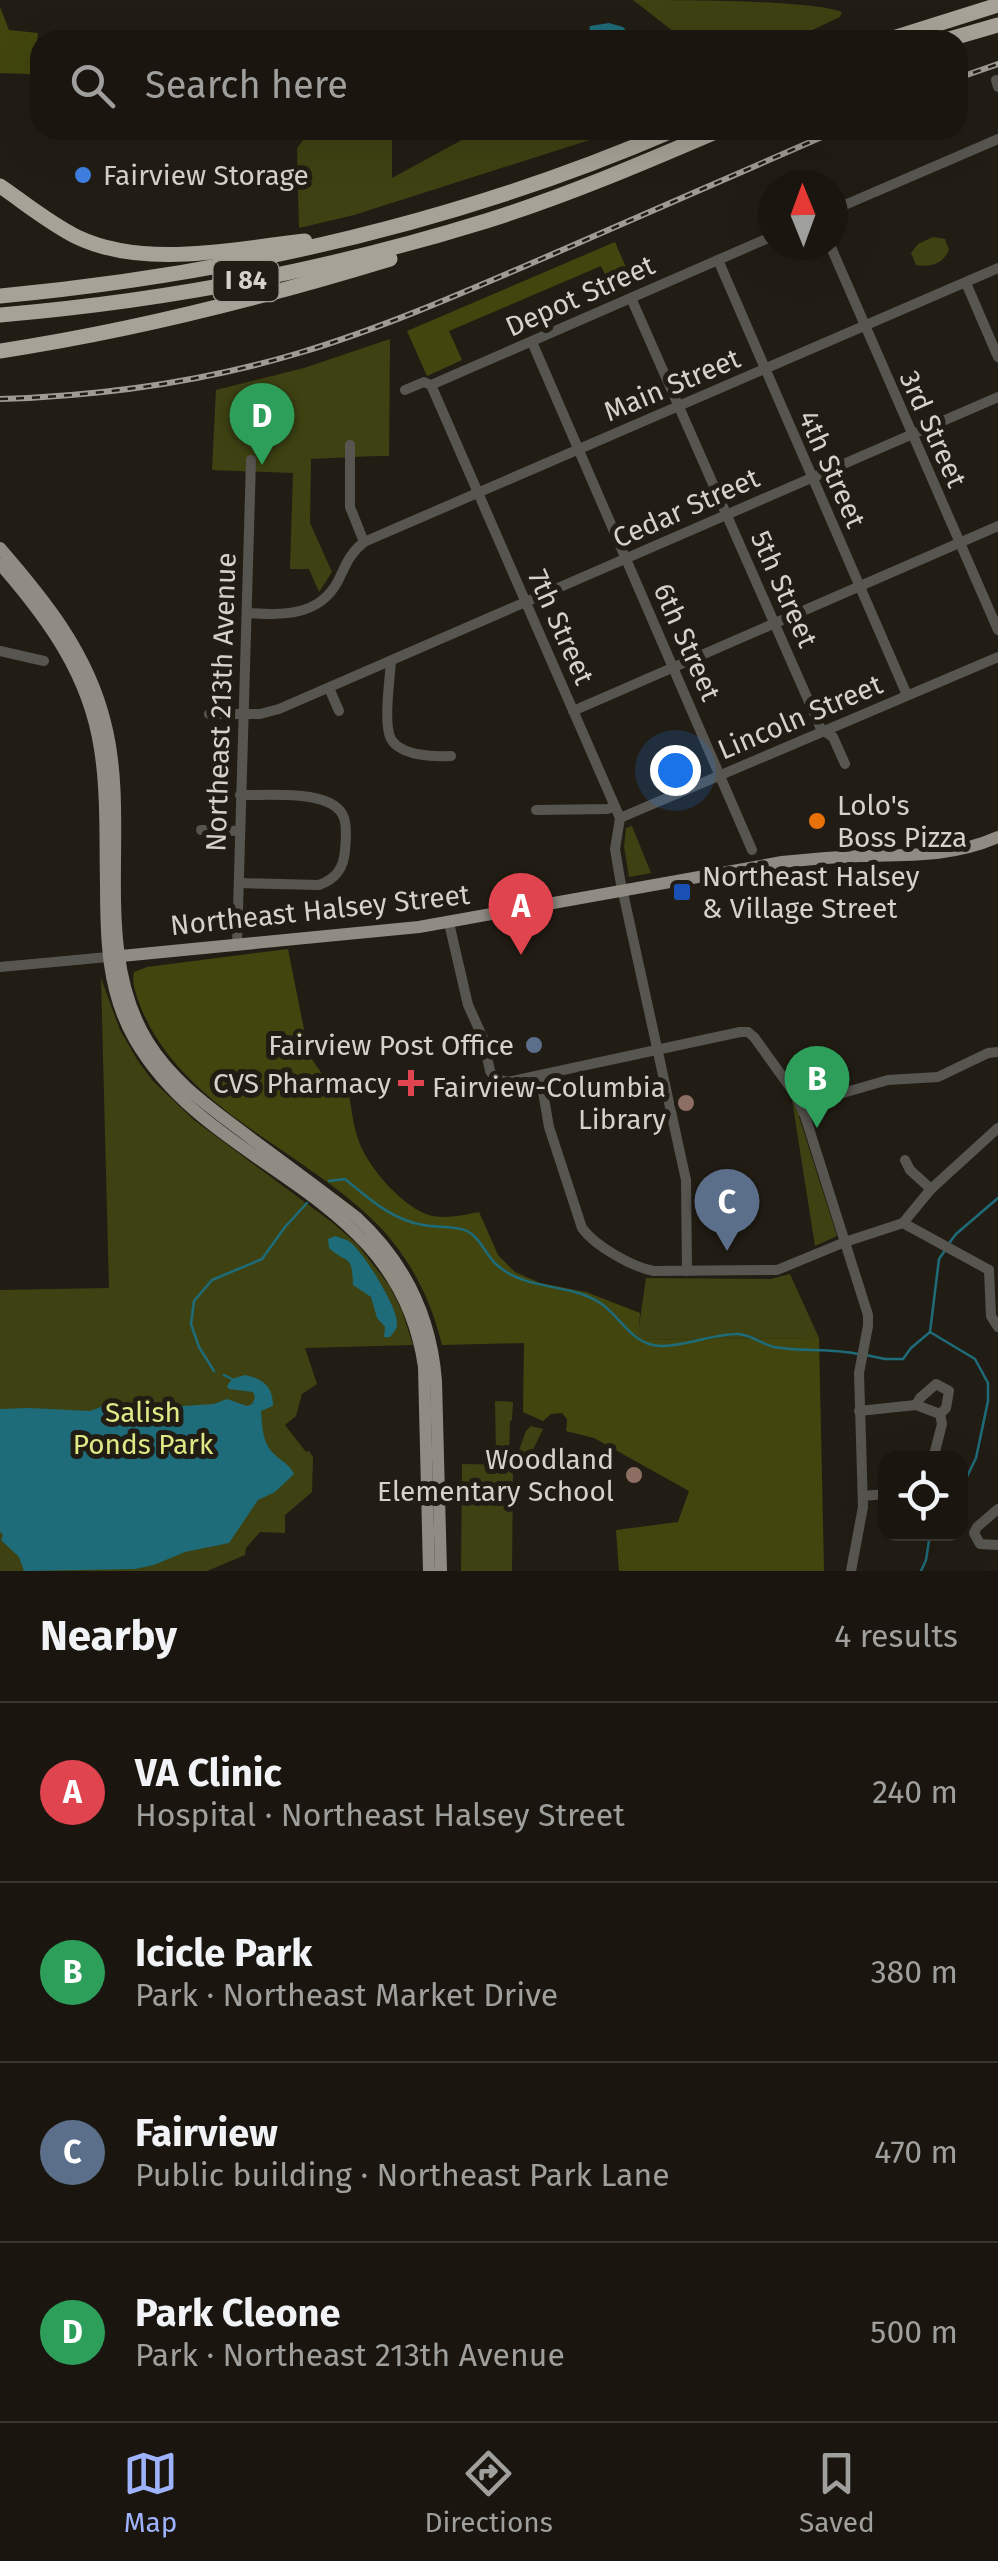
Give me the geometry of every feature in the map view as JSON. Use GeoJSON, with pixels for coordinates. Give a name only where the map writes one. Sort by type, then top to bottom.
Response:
{"type":"FeatureCollection","features":[{"type":"Feature","properties":{"kind":"highway"},"geometry":{"type":"LineString","coordinates":[[919,30],[998,5]]}},
{"type":"Feature","properties":{"kind":"highway"},"geometry":{"type":"LineString","coordinates":[[968,34],[998,25]]}},
{"type":"Feature","properties":{"kind":"highway","name":"I 84"},"geometry":{"type":"LineString","coordinates":[[0,296],[223,266],[384,231],[550,180],[649,140]]}},
{"type":"Feature","properties":{"kind":"highway","name":"I 84"},"geometry":{"type":"LineString","coordinates":[[0,314],[156,296],[358,257],[488,221],[696,140]]}},
{"type":"Feature","properties":{"kind":"highway"},"geometry":{"type":"LineString","coordinates":[[0,186],[78,237],[134,253],[208,251],[384,231]]}},
{"type":"Feature","properties":{"kind":"highway"},"geometry":{"type":"LineString","coordinates":[[0,351],[149,324],[268,294],[427,248],[488,221]]}},
{"type":"Feature","properties":{"kind":"main road"},"geometry":{"type":"LineString","coordinates":[[0,548],[72,640],[105,721],[115,796],[114,957],[110,973],[122,1014],[136,1042],[160,1077],[193,1108],[346,1223],[382,1261],[404,1297],[416,1328],[424,1367],[429,1571]]}},
{"type":"Feature","properties":{"kind":"main road"},"geometry":{"type":"LineString","coordinates":[[0,564],[61,642],[94,719],[103,770],[114,957],[145,1037],[171,1074],[213,1110],[356,1217],[384,1244],[412,1288],[427,1325],[435,1368],[441,1571]]}},
{"type":"Feature","properties":{"kind":"main road","name":"Northeast Halsey Street"},"geometry":{"type":"LineString","coordinates":[[114,957],[386,931],[782,862],[945,853],[998,837]]}},
{"type":"Feature","properties":{"kind":"street"},"geometry":{"type":"LineString","coordinates":[[848,203],[998,138]]}},
{"type":"Feature","properties":{"kind":"street","name":"Depot Street"},"geometry":{"type":"LineString","coordinates":[[405,390],[426,382],[431,385],[758,243]]}},
{"type":"Feature","properties":{"kind":"street","name":"4th Street"},"geometry":{"type":"LineString","coordinates":[[718,260],[907,696]]}},
{"type":"Feature","properties":{"kind":"street","name":"3rd Street"},"geometry":{"type":"LineString","coordinates":[[837,260],[998,630]]}},
{"type":"Feature","properties":{"kind":"street","name":"Main Street"},"geometry":{"type":"LineString","coordinates":[[364,542],[998,268]]}},
{"type":"Feature","properties":{"kind":"street"},"geometry":{"type":"LineString","coordinates":[[966,282],[998,356]]}},
{"type":"Feature","properties":{"kind":"street","name":"5th Street"},"geometry":{"type":"LineString","coordinates":[[632,298],[821,729],[833,737],[845,764]]}},
{"type":"Feature","properties":{"kind":"street","name":"6th Street"},"geometry":{"type":"LineString","coordinates":[[532,342],[752,850]]}},
{"type":"Feature","properties":{"kind":"street","name":"7th Street"},"geometry":{"type":"LineString","coordinates":[[431,385],[620,818],[615,849],[622,891],[686,1180],[687,1271]]}},
{"type":"Feature","properties":{"kind":"street","name":"Cedar Street"},"geometry":{"type":"LineString","coordinates":[[209,714],[260,714],[278,709],[998,397]]}},
{"type":"Feature","properties":{"kind":"street"},"geometry":{"type":"LineString","coordinates":[[247,613],[291,614],[314,607],[332,591],[350,555],[364,542],[350,507],[350,445]]}},
{"type":"Feature","properties":{"kind":"street","name":"Northeast 213th Avenue"},"geometry":{"type":"LineString","coordinates":[[237,945],[251,460]]}},
{"type":"Feature","properties":{"kind":"street"},"geometry":{"type":"LineString","coordinates":[[573,711],[998,526]]}},
{"type":"Feature","properties":{"kind":"street"},"geometry":{"type":"LineString","coordinates":[[0,651],[44,661]]}},
{"type":"Feature","properties":{"kind":"street","name":"Lincoln Street"},"geometry":{"type":"LineString","coordinates":[[620,818],[998,657]]}},
{"type":"Feature","properties":{"kind":"street"},"geometry":{"type":"LineString","coordinates":[[392,660],[388,722],[391,739],[408,750],[450,756]]}},
{"type":"Feature","properties":{"kind":"street"},"geometry":{"type":"LineString","coordinates":[[328,688],[339,710]]}},
{"type":"Feature","properties":{"kind":"street"},"geometry":{"type":"LineString","coordinates":[[239,883],[327,882],[344,864],[345,844],[343,815],[324,798],[240,794]]}},
{"type":"Feature","properties":{"kind":"street"},"geometry":{"type":"LineString","coordinates":[[536,810],[614,806]]}},
{"type":"Feature","properties":{"kind":"street"},"geometry":{"type":"LineString","coordinates":[[200,830],[239,831]]}},
{"type":"Feature","properties":{"kind":"street"},"geometry":{"type":"LineString","coordinates":[[449,922],[468,1005],[495,1078],[507,1082],[748,1032],[802,1105],[868,1315],[860,1362],[863,1496],[851,1571]]}},
{"type":"Feature","properties":{"kind":"street","name":"Northeast Halsey Street"},"geometry":{"type":"LineString","coordinates":[[0,967],[114,957]]}},
{"type":"Feature","properties":{"kind":"street"},"geometry":{"type":"LineString","coordinates":[[802,1105],[888,1080],[938,1077],[998,1052]]}},
{"type":"Feature","properties":{"kind":"street"},"geometry":{"type":"LineString","coordinates":[[540,1075],[549,1127],[582,1228],[590,1238],[641,1268],[654,1271],[777,1270],[903,1223],[931,1189],[998,1128]]}},
{"type":"Feature","properties":{"kind":"street"},"geometry":{"type":"LineString","coordinates":[[905,1160],[931,1189]]}},
{"type":"Feature","properties":{"kind":"street"},"geometry":{"type":"LineString","coordinates":[[903,1223],[954,1251],[993,1266],[991,1316],[998,1327]]}},
{"type":"Feature","properties":{"kind":"street"},"geometry":{"type":"LineString","coordinates":[[916,1405],[936,1384],[950,1395],[940,1414]]}},
{"type":"Feature","properties":{"kind":"street"},"geometry":{"type":"LineString","coordinates":[[859,1411],[916,1405],[940,1414]]}},
{"type":"Feature","properties":{"kind":"street"},"geometry":{"type":"LineString","coordinates":[[935,1451],[942,1424],[940,1414]]}},
{"type":"Feature","properties":{"kind":"street"},"geometry":{"type":"LineString","coordinates":[[863,1496],[878,1495]]}},
{"type":"Feature","properties":{"kind":"street"},"geometry":{"type":"LineString","coordinates":[[998,1509],[974,1534],[980,1544],[998,1545]]}},
{"type":"Feature","properties":{"kind":"green space"},"geometry":{"type":"Polygon","coordinates":[[[633,0],[774,3],[842,12],[840,17],[812,30],[672,30],[633,0]]]}},
{"type":"Feature","properties":{"kind":"green space"},"geometry":{"type":"Polygon","coordinates":[[[0,7],[9,30],[30,32],[30,75],[0,73],[0,7]]]}},
{"type":"Feature","properties":{"kind":"green space"},"geometry":{"type":"Polygon","coordinates":[[[303,140],[392,140],[392,178],[462,140],[590,140],[354,215],[299,228],[297,148],[303,140]]]}},
{"type":"Feature","properties":{"kind":"green space"},"geometry":{"type":"Polygon","coordinates":[[[933,237],[945,239],[949,250],[936,264],[916,265],[911,253],[918,244],[933,237]]]}},
{"type":"Feature","properties":{"kind":"green space"},"geometry":{"type":"Polygon","coordinates":[[[615,242],[634,286],[614,294],[601,266],[449,331],[462,360],[427,376],[407,331],[615,242]]]}},
{"type":"Feature","properties":{"kind":"green space"},"geometry":{"type":"Polygon","coordinates":[[[390,339],[389,456],[311,459],[310,523],[332,572],[319,592],[309,569],[290,569],[293,473],[212,470],[216,390],[304,368],[390,339]]]}},
{"type":"Feature","properties":{"kind":"green space"},"geometry":{"type":"Polygon","coordinates":[[[632,826],[651,873],[629,877],[624,846],[626,828],[632,826]]]}},
{"type":"Feature","properties":{"kind":"green space"},"geometry":{"type":"Polygon","coordinates":[[[288,949],[309,1055],[333,1085],[347,1085],[354,1126],[369,1162],[410,1205],[438,1217],[479,1212],[498,1255],[515,1272],[540,1283],[586,1292],[640,1313],[638,1340],[819,1338],[824,1571],[619,1571],[616,1530],[678,1522],[689,1491],[594,1438],[566,1431],[567,1419],[562,1413],[551,1414],[543,1421],[523,1412],[524,1343],[442,1345],[418,1280],[377,1224],[347,1197],[215,1102],[186,1075],[160,1044],[141,1008],[134,972],[147,967],[288,949]]]}},
{"type":"Feature","properties":{"kind":"green space","name":"Salish Ponds Park"},"geometry":{"type":"Polygon","coordinates":[[[101,978],[120,1030],[153,1081],[194,1120],[358,1245],[389,1285],[413,1345],[305,1348],[317,1384],[302,1394],[296,1416],[285,1425],[313,1457],[312,1492],[285,1515],[285,1533],[260,1532],[245,1555],[207,1571],[0,1571],[0,1290],[109,1288],[101,978]]]}},
{"type":"Feature","properties":{"kind":"green space"},"geometry":{"type":"Polygon","coordinates":[[[792,1100],[800,1111],[837,1236],[815,1246],[792,1100]]]}},
{"type":"Feature","properties":{"kind":"green space"},"geometry":{"type":"Polygon","coordinates":[[[790,1274],[819,1338],[637,1340],[646,1278],[771,1279],[790,1274]]]}},
{"type":"Feature","properties":{"kind":"green space"},"geometry":{"type":"Polygon","coordinates":[[[495,1401],[513,1402],[509,1453],[496,1453],[495,1401]]]}},
{"type":"Feature","properties":{"kind":"green space"},"geometry":{"type":"Polygon","coordinates":[[[531,1426],[543,1429],[526,1464],[517,1456],[531,1426]]]}},
{"type":"Feature","properties":{"kind":"green space"},"geometry":{"type":"Polygon","coordinates":[[[462,1464],[513,1465],[512,1571],[461,1571],[462,1464]]]}},
{"type":"Feature","properties":{"kind":"water"},"geometry":{"type":"Polygon","coordinates":[[[609,23],[626,30],[589,30],[590,26],[609,23]]]}},
{"type":"Feature","properties":{"kind":"water"},"geometry":{"type":"Polygon","coordinates":[[[335,1236],[356,1248],[385,1292],[397,1322],[390,1337],[384,1337],[385,1327],[377,1318],[371,1297],[353,1285],[348,1261],[329,1248],[328,1239],[335,1236]]]}},
{"type":"Feature","properties":{"kind":"water"},"geometry":{"type":"Polygon","coordinates":[[[245,1375],[269,1388],[273,1406],[261,1411],[265,1440],[294,1474],[275,1492],[258,1500],[229,1543],[185,1552],[135,1569],[24,1571],[19,1557],[1,1540],[0,1409],[90,1411],[106,1405],[138,1409],[214,1404],[227,1399],[247,1406],[255,1398],[253,1392],[227,1386],[232,1379],[245,1375]]]}},
{"type":"Feature","properties":{"kind":"waterway"},"geometry":{"type":"LineString","coordinates":[[329,1181],[345,1179],[381,1207],[412,1222],[467,1231],[509,1274],[591,1298],[649,1344],[669,1346],[739,1334],[774,1347],[858,1354]]}},
{"type":"Feature","properties":{"kind":"waterway"},"geometry":{"type":"LineString","coordinates":[[950,1242],[998,1198]]}},
{"type":"Feature","properties":{"kind":"waterway"},"geometry":{"type":"LineString","coordinates":[[214,1371],[191,1324],[194,1301],[212,1280],[262,1259],[307,1203]]}},
{"type":"Feature","properties":{"kind":"waterway"},"geometry":{"type":"LineString","coordinates":[[866,1355],[903,1359],[930,1332],[939,1259],[946,1249]]}},
{"type":"Feature","properties":{"kind":"waterway"},"geometry":{"type":"LineString","coordinates":[[930,1332],[975,1359],[988,1383],[976,1458],[968,1474]]}},
{"type":"Feature","properties":{"kind":"waterway"},"geometry":{"type":"LineString","coordinates":[[224,1375],[232,1379]]}},
{"type":"Feature","properties":{"kind":"waterway"},"geometry":{"type":"LineString","coordinates":[[921,1571],[929,1541]]}},
{"type":"Feature","properties":{"kind":"railway"},"geometry":{"type":"LineString","coordinates":[[968,74],[998,64]]}},
{"type":"Feature","properties":{"kind":"railway"},"geometry":{"type":"LineString","coordinates":[[0,399],[76,395],[188,380],[331,343],[459,294],[815,140]]}},
{"type":"Feature","properties":{"kind":"place","name":"Fairview Storage"},"geometry":{"type":"Point","coordinates":[83,175]}},
{"type":"Feature","properties":{"kind":"place","name":"Park Cleone"},"geometry":{"type":"Point","coordinates":[262,465]}},
{"type":"Feature","properties":{"kind":"place","name":"Lolo's Boss Pizza"},"geometry":{"type":"Point","coordinates":[817,821]}},
{"type":"Feature","properties":{"kind":"place","name":"Northeast Halsey & Village Street"},"geometry":{"type":"Point","coordinates":[682,892]}},
{"type":"Feature","properties":{"kind":"place","name":"VA Clinic"},"geometry":{"type":"Point","coordinates":[521,955]}},
{"type":"Feature","properties":{"kind":"place","name":"Fairview Post Office"},"geometry":{"type":"Point","coordinates":[534,1045]}},
{"type":"Feature","properties":{"kind":"place","name":"CVS Pharmacy"},"geometry":{"type":"Point","coordinates":[411,1083]}},
{"type":"Feature","properties":{"kind":"place","name":"Fairview-Columbia Library"},"geometry":{"type":"Point","coordinates":[686,1103]}},
{"type":"Feature","properties":{"kind":"place","name":"Icicle Park"},"geometry":{"type":"Point","coordinates":[817,1128]}},
{"type":"Feature","properties":{"kind":"place","name":"Fairview"},"geometry":{"type":"Point","coordinates":[727,1251]}},
{"type":"Feature","properties":{"kind":"place","name":"Woodland Elementary School"},"geometry":{"type":"Point","coordinates":[634,1475]}}]}
